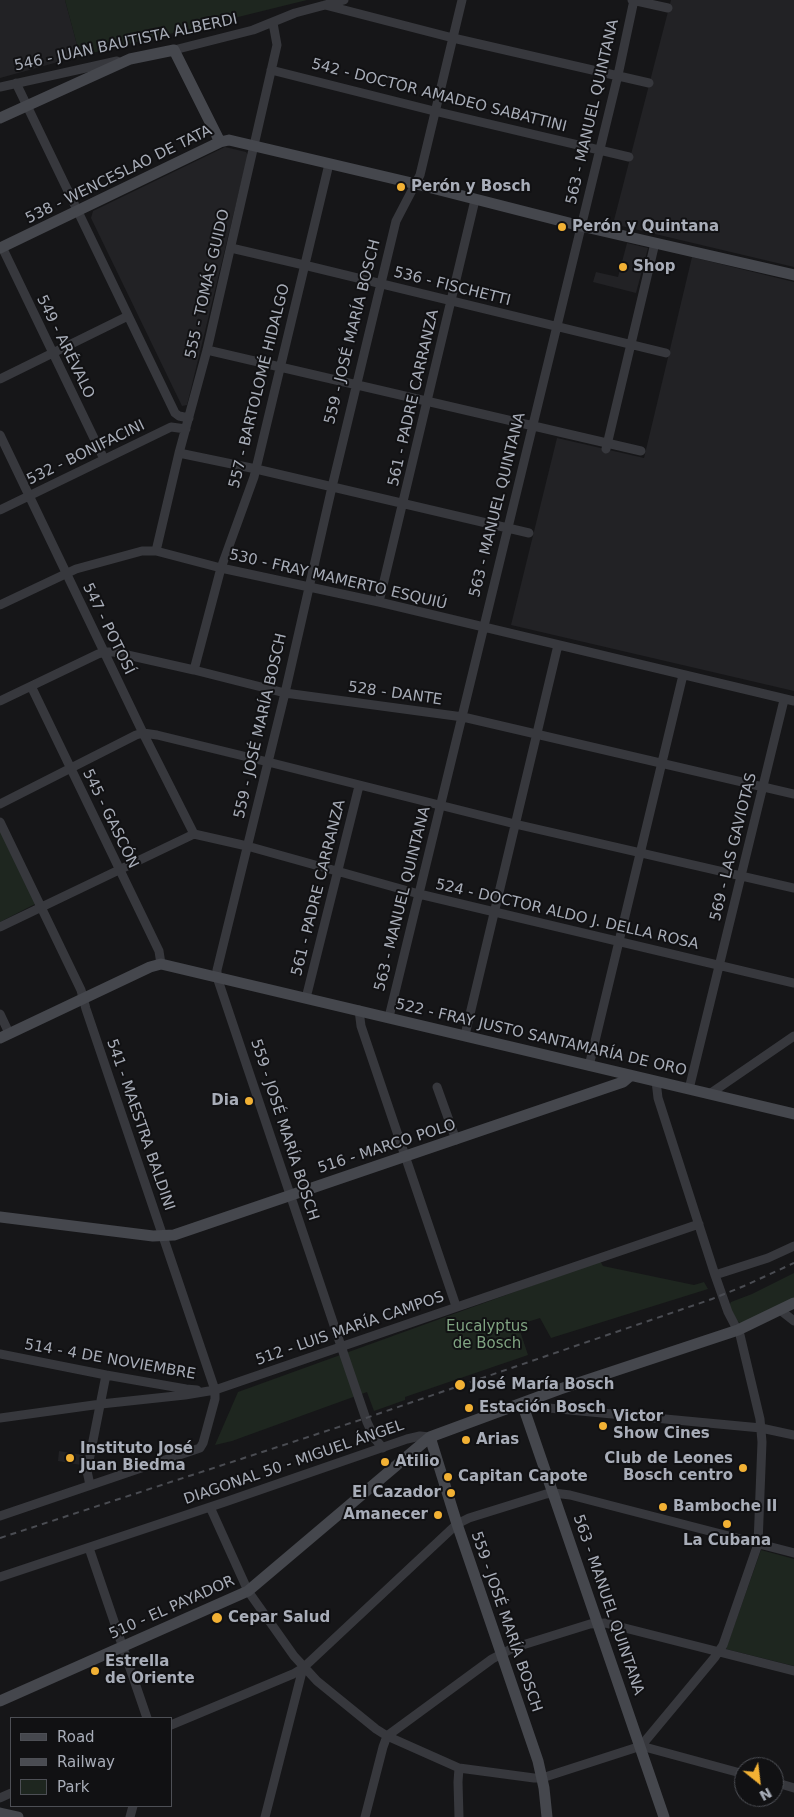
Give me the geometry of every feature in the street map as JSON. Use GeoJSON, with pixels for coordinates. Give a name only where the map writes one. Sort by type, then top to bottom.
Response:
{"type":"FeatureCollection","features":[{"type":"Feature","properties":{"kind":"street","name":"546 - JUAN BAUTISTA ALBERDI"},"geometry":{"type":"LineString","coordinates":[[0,86],[174,50],[253,30],[295,13],[344,0]]}},
{"type":"Feature","properties":{"kind":"street","name":"559 - JOSÉ MARÍA BOSCH"},"geometry":{"type":"LineString","coordinates":[[384,1448],[375,1439],[367,1422],[217,977],[217,970],[285,693],[332,486],[397,216],[420,174],[462,0]]}},
{"type":"Feature","properties":{"kind":"street"},"geometry":{"type":"LineString","coordinates":[[633,0],[668,8]]}},
{"type":"Feature","properties":{"kind":"street","name":"563 - MANUEL QUINTANA"},"geometry":{"type":"LineString","coordinates":[[390,1017],[618,75],[633,0]]}},
{"type":"Feature","properties":{"kind":"street"},"geometry":{"type":"LineString","coordinates":[[325,5],[452,38],[649,83]]}},
{"type":"Feature","properties":{"kind":"street","name":"555 - TOMÁS GUIDO"},"geometry":{"type":"LineString","coordinates":[[156,551],[179,453],[207,350],[277,45],[273,23]]}},
{"type":"Feature","properties":{"kind":"street"},"geometry":{"type":"LineString","coordinates":[[174,50],[220,142]]}},
{"type":"Feature","properties":{"kind":"street"},"geometry":{"type":"LineString","coordinates":[[0,118],[130,59]]}},
{"type":"Feature","properties":{"kind":"street","name":"542 - DOCTOR AMADEO SABATTINI"},"geometry":{"type":"LineString","coordinates":[[271,70],[629,157]]}},
{"type":"Feature","properties":{"kind":"street"},"geometry":{"type":"LineString","coordinates":[[16,83],[175,413],[189,418]]}},
{"type":"Feature","properties":{"kind":"street","name":"538 - WENCESLAO DE TATA"},"geometry":{"type":"LineString","coordinates":[[1,248],[220,142],[230,140],[416,184],[581,226],[794,275]]}},
{"type":"Feature","properties":{"kind":"street","name":"557 - BARTOLOMÉ HIDALGO"},"geometry":{"type":"LineString","coordinates":[[194,670],[221,568],[256,469],[329,164]]}},
{"type":"Feature","properties":{"kind":"street","name":"561 - PADRE CARRANZA"},"geometry":{"type":"LineString","coordinates":[[379,602],[475,200]]}},
{"type":"Feature","properties":{"kind":"street"},"geometry":{"type":"LineString","coordinates":[[606,446],[655,243]]}},
{"type":"Feature","properties":{"kind":"street","name":"549 - ARÉVALO"},"geometry":{"type":"LineString","coordinates":[[1,248],[104,459]]}},
{"type":"Feature","properties":{"kind":"street","name":"536 - FISCHETTI"},"geometry":{"type":"LineString","coordinates":[[231,248],[666,353]]}},
{"type":"Feature","properties":{"kind":"street"},"geometry":{"type":"LineString","coordinates":[[0,379],[128,316]]}},
{"type":"Feature","properties":{"kind":"street"},"geometry":{"type":"LineString","coordinates":[[207,350],[426,401],[606,446],[641,451]]}},
{"type":"Feature","properties":{"kind":"street","name":"532 - BONIFACINI"},"geometry":{"type":"LineString","coordinates":[[0,510],[170,428],[186,429]]}},
{"type":"Feature","properties":{"kind":"street","name":"547 - POTOSÍ"},"geometry":{"type":"LineString","coordinates":[[0,435],[143,733],[194,834]]}},
{"type":"Feature","properties":{"kind":"street"},"geometry":{"type":"LineString","coordinates":[[179,453],[332,486],[529,533]]}},
{"type":"Feature","properties":{"kind":"street","name":"530 - FRAY MAMERTO ESQUIÚ"},"geometry":{"type":"LineString","coordinates":[[0,605],[66,573],[142,551],[156,551],[221,568],[379,602],[794,701]]}},
{"type":"Feature","properties":{"kind":"street"},"geometry":{"type":"LineString","coordinates":[[465,1035],[558,645]]}},
{"type":"Feature","properties":{"kind":"street"},"geometry":{"type":"LineString","coordinates":[[0,700],[105,652]]}},
{"type":"Feature","properties":{"kind":"street","name":"528 - DANTE"},"geometry":{"type":"LineString","coordinates":[[105,652],[114,652],[194,670],[285,693],[463,717],[794,794]]}},
{"type":"Feature","properties":{"kind":"street"},"geometry":{"type":"LineString","coordinates":[[589,1066],[683,675]]}},
{"type":"Feature","properties":{"kind":"street","name":"545 - GASCÓN"},"geometry":{"type":"LineString","coordinates":[[30,686],[159,951],[161,964]]}},
{"type":"Feature","properties":{"kind":"street","name":"569 - LAS GAVIOTAS"},"geometry":{"type":"LineString","coordinates":[[689,1089],[784,700]]}},
{"type":"Feature","properties":{"kind":"street"},"geometry":{"type":"LineString","coordinates":[[0,804],[143,733],[268,762],[515,824],[794,888]]}},
{"type":"Feature","properties":{"kind":"street","name":"561 - PADRE CARRANZA"},"geometry":{"type":"LineString","coordinates":[[306,998],[359,786]]}},
{"type":"Feature","properties":{"kind":"street","name":"541 - MAESTRA BALDINI"},"geometry":{"type":"LineString","coordinates":[[0,822],[42,906],[84,997],[86,1009],[215,1390],[214,1405],[202,1446],[90,1485]]}},
{"type":"Feature","properties":{"kind":"street"},"geometry":{"type":"LineString","coordinates":[[0,927],[194,834]]}},
{"type":"Feature","properties":{"kind":"street","name":"524 - DOCTOR ALDO J. DELLA ROSA"},"geometry":{"type":"LineString","coordinates":[[194,834],[247,846],[419,894],[794,983]]}},
{"type":"Feature","properties":{"kind":"street"},"geometry":{"type":"LineString","coordinates":[[0,1014],[5,1035],[84,997],[150,967],[161,964]]}},
{"type":"Feature","properties":{"kind":"street","name":"522 - FRAY JUSTO SANTAMARÍA DE ORO"},"geometry":{"type":"LineString","coordinates":[[161,964],[794,1114]]}},
{"type":"Feature","properties":{"kind":"street"},"geometry":{"type":"LineString","coordinates":[[359,1010],[361,1026],[456,1306]]}},
{"type":"Feature","properties":{"kind":"street"},"geometry":{"type":"LineString","coordinates":[[711,1094],[794,1036]]}},
{"type":"Feature","properties":{"kind":"street","name":"516 - MARCO POLO"},"geometry":{"type":"LineString","coordinates":[[0,1217],[164,1236],[174,1235],[623,1082],[630,1076]]}},
{"type":"Feature","properties":{"kind":"street"},"geometry":{"type":"LineString","coordinates":[[210,1507],[248,1591],[303,1668],[387,1736],[459,1768],[542,1778],[640,1746],[720,1651],[758,1544],[761,1428],[738,1330],[728,1312],[715,1276],[658,1098],[656,1082]]}},
{"type":"Feature","properties":{"kind":"street"},"geometry":{"type":"LineString","coordinates":[[438,1087],[456,1140]]}},
{"type":"Feature","properties":{"kind":"street","name":"512 - LUIS MARÍA CAMPOS"},"geometry":{"type":"LineString","coordinates":[[0,1418],[101,1404],[185,1396],[215,1390],[699,1224]]}},
{"type":"Feature","properties":{"kind":"street"},"geometry":{"type":"LineString","coordinates":[[715,1276],[768,1258],[794,1246]]}},
{"type":"Feature","properties":{"kind":"street","name":"DIAGONAL 50 - MIGUEL ÁNGEL"},"geometry":{"type":"LineString","coordinates":[[0,1577],[414,1437],[430,1437],[522,1403],[738,1330],[794,1303]]}},
{"type":"Feature","properties":{"kind":"street"},"geometry":{"type":"LineString","coordinates":[[780,1310],[794,1321]]}},
{"type":"Feature","properties":{"kind":"street","name":"514 - 4 DE NOVIEMBRE"},"geometry":{"type":"LineString","coordinates":[[0,1354],[186,1389],[215,1390]]}},
{"type":"Feature","properties":{"kind":"street"},"geometry":{"type":"LineString","coordinates":[[0,1516],[90,1485],[86,1472],[106,1375]]}},
{"type":"Feature","properties":{"kind":"street"},"geometry":{"type":"LineString","coordinates":[[522,1403],[538,1407],[761,1428],[794,1435]]}},
{"type":"Feature","properties":{"kind":"street","name":"563 - MANUEL QUINTANA"},"geometry":{"type":"LineString","coordinates":[[522,1403],[664,1817]]}},
{"type":"Feature","properties":{"kind":"street","name":"559 - JOSÉ MARÍA BOSCH"},"geometry":{"type":"LineString","coordinates":[[430,1437],[542,1778],[547,1817]]}},
{"type":"Feature","properties":{"kind":"street","name":"510 - EL PAYADOR"},"geometry":{"type":"LineString","coordinates":[[0,1701],[248,1591],[430,1437]]}},
{"type":"Feature","properties":{"kind":"street"},"geometry":{"type":"LineString","coordinates":[[172,1725],[303,1668],[457,1524],[469,1518],[554,1493],[570,1495],[794,1553]]}},
{"type":"Feature","properties":{"kind":"street"},"geometry":{"type":"LineString","coordinates":[[89,1548],[147,1717]]}},
{"type":"Feature","properties":{"kind":"street"},"geometry":{"type":"LineString","coordinates":[[365,1817],[387,1736],[500,1654],[514,1648],[598,1622],[720,1651],[794,1672]]}},
{"type":"Feature","properties":{"kind":"street"},"geometry":{"type":"LineString","coordinates":[[265,1817],[303,1668]]}},
{"type":"Feature","properties":{"kind":"street"},"geometry":{"type":"LineString","coordinates":[[640,1746],[734,1771]]}},
{"type":"Feature","properties":{"kind":"street"},"geometry":{"type":"LineString","coordinates":[[459,1768],[459,1817]]}},
{"type":"Feature","properties":{"kind":"street"},"geometry":{"type":"LineString","coordinates":[[0,1812],[18,1817]]}},
{"type":"Feature","properties":{"kind":"shaded area"},"geometry":{"type":"Polygon","coordinates":[[[0,0],[65,0],[80,56],[0,78],[0,0]]]}},
{"type":"Feature","properties":{"kind":"shaded area"},"geometry":{"type":"Polygon","coordinates":[[[671,0],[794,0],[794,267],[613,224],[671,0]]]}},
{"type":"Feature","properties":{"kind":"shaded area"},"geometry":{"type":"Polygon","coordinates":[[[225,147],[246,152],[248,155],[187,405],[182,406],[91,218],[93,211],[225,147]]]}},
{"type":"Feature","properties":{"kind":"shaded area"},"geometry":{"type":"Polygon","coordinates":[[[627,243],[648,248],[636,293],[593,282],[596,272],[618,277],[627,243]]]}},
{"type":"Feature","properties":{"kind":"shaded area"},"geometry":{"type":"Polygon","coordinates":[[[692,257],[794,282],[794,691],[511,625],[557,438],[644,458],[692,257]]]}},
{"type":"Feature","properties":{"kind":"shaded area","name":"Instituto José Juan Biedma"},"geometry":{"type":"Polygon","coordinates":[[[59,1451],[83,1455],[81,1465],[58,1461],[59,1451]]]}},
{"type":"Feature","properties":{"kind":"green space"},"geometry":{"type":"Polygon","coordinates":[[[65,0],[307,0],[80,56],[65,0]]]}},
{"type":"Feature","properties":{"kind":"green space"},"geometry":{"type":"Polygon","coordinates":[[[0,828],[37,903],[0,922],[0,828]]]}},
{"type":"Feature","properties":{"kind":"green space","name":"Eucalyptus de Bosch"},"geometry":{"type":"Polygon","coordinates":[[[600,1261],[603,1266],[694,1285],[704,1282],[708,1289],[551,1338],[540,1318],[518,1325],[528,1355],[405,1397],[405,1400],[374,1411],[367,1392],[232,1441],[215,1445],[238,1392],[600,1261]]]}},
{"type":"Feature","properties":{"kind":"green space"},"geometry":{"type":"Polygon","coordinates":[[[794,1273],[794,1298],[741,1324],[737,1321],[729,1306],[731,1302],[752,1294],[794,1273]]]}},
{"type":"Feature","properties":{"kind":"green space"},"geometry":{"type":"Polygon","coordinates":[[[761,1550],[794,1559],[794,1666],[726,1649],[761,1550]]]}},
{"type":"Feature","properties":{"kind":"railway"},"geometry":{"type":"LineString","coordinates":[[0,1538],[366,1418],[712,1299],[794,1263]]}},
{"type":"Feature","properties":{"kind":"place","name":"Perón y Bosch"},"geometry":{"type":"Point","coordinates":[401,187]}},
{"type":"Feature","properties":{"kind":"place","name":"Perón y Quintana"},"geometry":{"type":"Point","coordinates":[562,227]}},
{"type":"Feature","properties":{"kind":"place","name":"Shop"},"geometry":{"type":"Point","coordinates":[623,267]}},
{"type":"Feature","properties":{"kind":"place","name":"Dia"},"geometry":{"type":"Point","coordinates":[249,1101]}},
{"type":"Feature","properties":{"kind":"place","name":"José María Bosch"},"geometry":{"type":"Point","coordinates":[460,1385]}},
{"type":"Feature","properties":{"kind":"place","name":"Estación Bosch"},"geometry":{"type":"Point","coordinates":[469,1408]}},
{"type":"Feature","properties":{"kind":"place","name":"Victor Show Cines"},"geometry":{"type":"Point","coordinates":[603,1426]}},
{"type":"Feature","properties":{"kind":"place","name":"Arias"},"geometry":{"type":"Point","coordinates":[466,1440]}},
{"type":"Feature","properties":{"kind":"place","name":"Instituto José Juan Biedma"},"geometry":{"type":"Point","coordinates":[70,1458]}},
{"type":"Feature","properties":{"kind":"place","name":"Atilio"},"geometry":{"type":"Point","coordinates":[385,1462]}},
{"type":"Feature","properties":{"kind":"place","name":"Club de Leones Bosch centro"},"geometry":{"type":"Point","coordinates":[743,1468]}},
{"type":"Feature","properties":{"kind":"place","name":"Capitan Capote"},"geometry":{"type":"Point","coordinates":[448,1477]}},
{"type":"Feature","properties":{"kind":"place","name":"El Cazador"},"geometry":{"type":"Point","coordinates":[451,1493]}},
{"type":"Feature","properties":{"kind":"place","name":"Bamboche II"},"geometry":{"type":"Point","coordinates":[663,1507]}},
{"type":"Feature","properties":{"kind":"place","name":"Amanecer"},"geometry":{"type":"Point","coordinates":[438,1515]}},
{"type":"Feature","properties":{"kind":"place","name":"La Cubana"},"geometry":{"type":"Point","coordinates":[727,1524]}},
{"type":"Feature","properties":{"kind":"place","name":"Cepar Salud"},"geometry":{"type":"Point","coordinates":[217,1618]}},
{"type":"Feature","properties":{"kind":"place","name":"Estrella de Oriente"},"geometry":{"type":"Point","coordinates":[95,1671]}}]}
